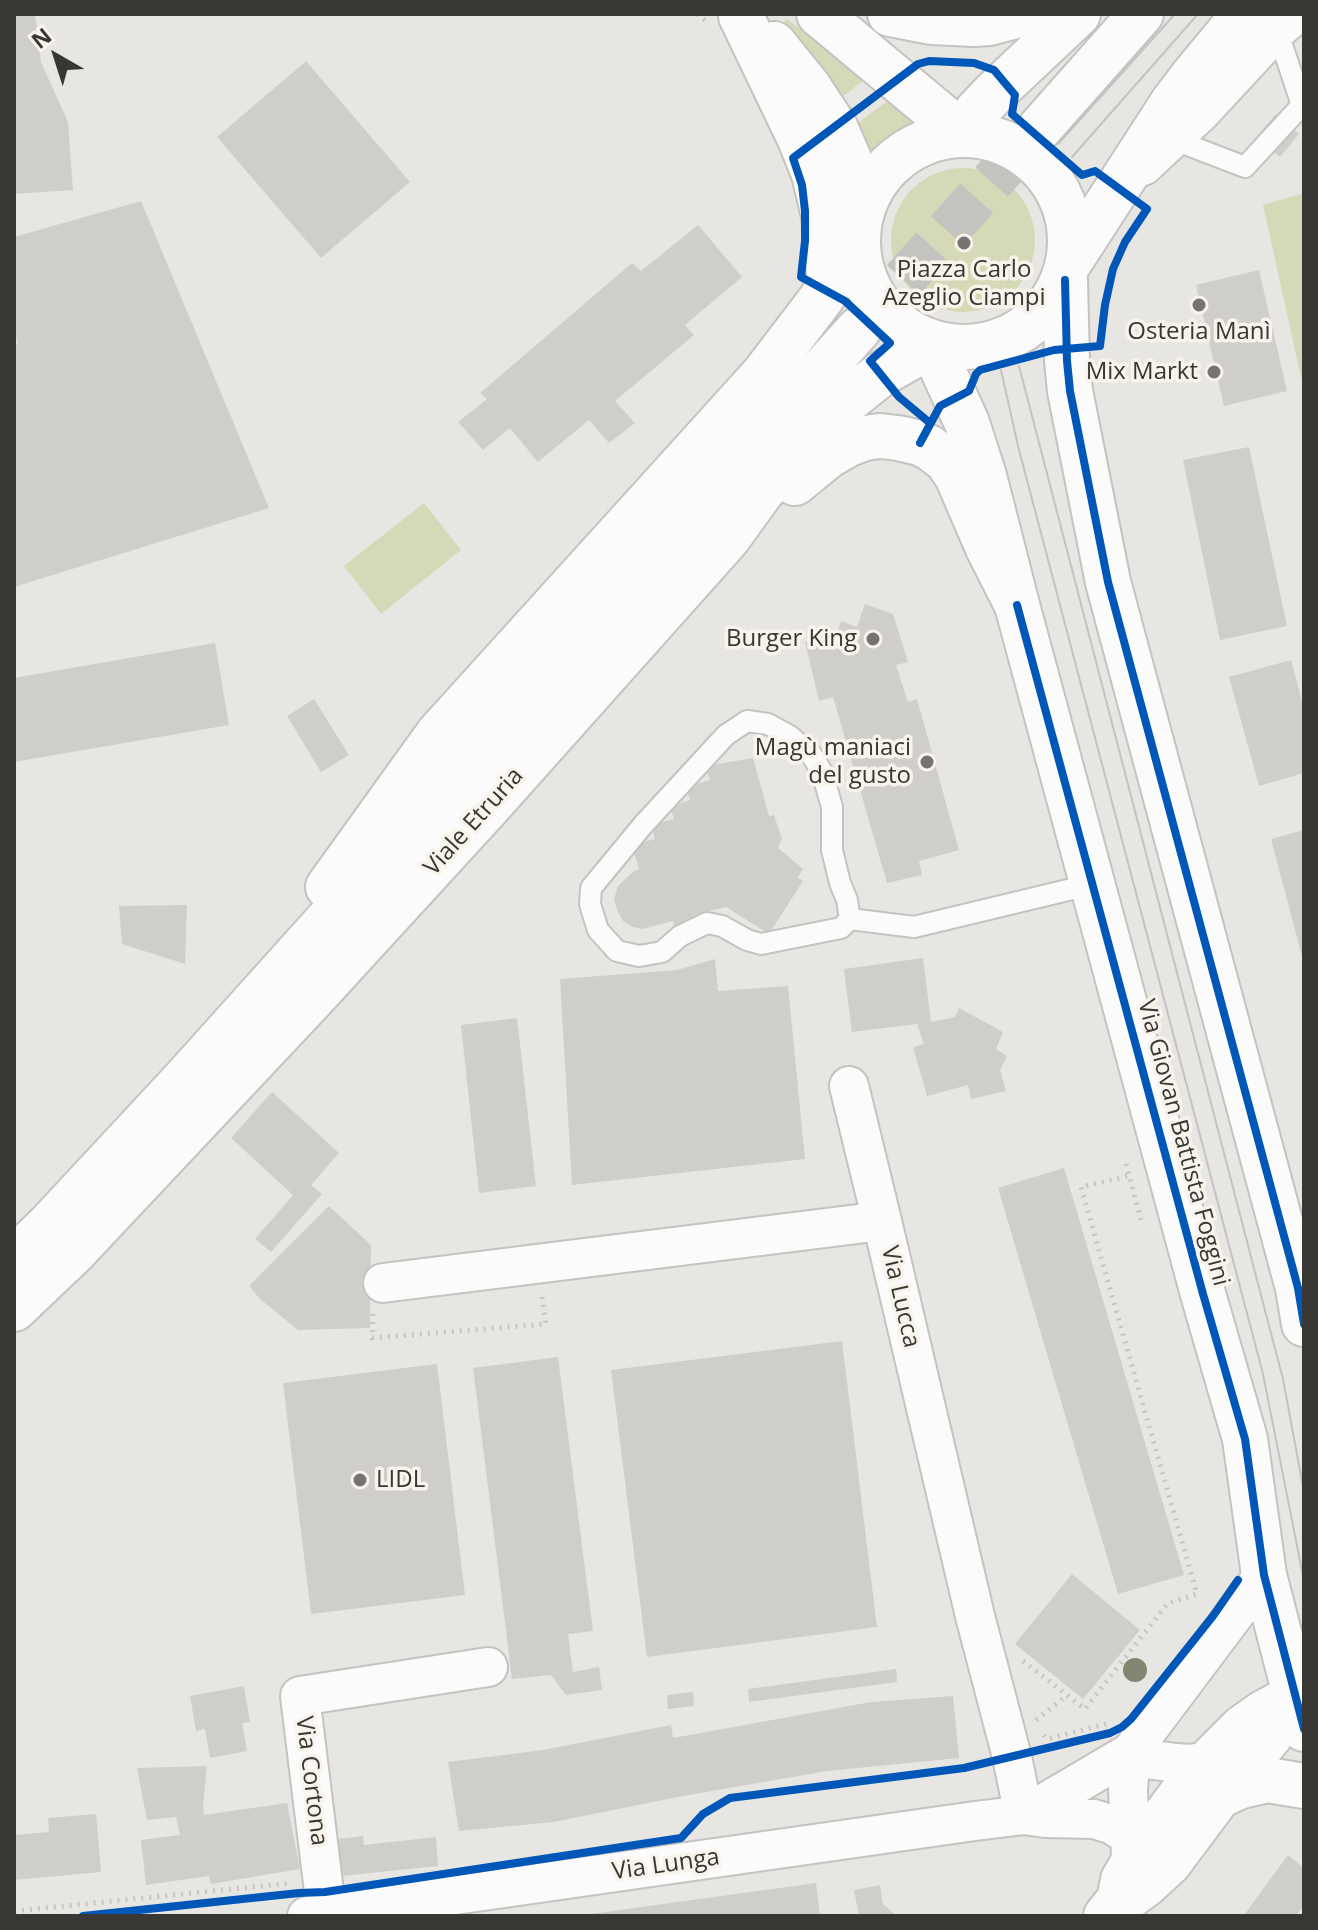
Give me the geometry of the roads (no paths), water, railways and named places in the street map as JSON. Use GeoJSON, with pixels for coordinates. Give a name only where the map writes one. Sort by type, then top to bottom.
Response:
{"type":"FeatureCollection","features":[{"type":"Feature","properties":{"kind":"main road"},"geometry":{"type":"LineString","coordinates":[[819,14],[963,134]]}},
{"type":"Feature","properties":{"kind":"main road"},"geometry":{"type":"LineString","coordinates":[[890,14],[931,22],[974,24],[1024,14]]}},
{"type":"Feature","properties":{"kind":"main road"},"geometry":{"type":"LineString","coordinates":[[963,134],[977,111],[993,94],[1078,14]]}},
{"type":"Feature","properties":{"kind":"main road"},"geometry":{"type":"LineString","coordinates":[[1040,128],[1141,14]]}},
{"type":"Feature","properties":{"kind":"main road"},"geometry":{"type":"LineString","coordinates":[[740,15],[777,46],[824,109],[844,145],[862,218],[862,264],[877,298],[898,324],[915,335],[938,346],[973,347],[1015,333],[1041,314],[1182,90],[1273,19]]}},
{"type":"Feature","properties":{"kind":"main road"},"geometry":{"type":"LineString","coordinates":[[740,15],[814,174],[824,216],[830,286]]}},
{"type":"Feature","properties":{"kind":"main road"},"geometry":{"type":"LineString","coordinates":[[862,218],[882,172],[904,152],[928,140],[963,134],[986,137],[1011,146],[1031,160],[1059,192],[1070,224],[1067,361],[1070,391],[1108,582],[1298,1288],[1304,1324]]}},
{"type":"Feature","properties":{"kind":"main road","name":"Viale Etruria"},"geometry":{"type":"LineString","coordinates":[[231,1027],[438,734],[763,375],[795,334],[830,286],[862,218]]}},
{"type":"Feature","properties":{"kind":"main road","name":"Viale Etruria"},"geometry":{"type":"LineString","coordinates":[[14,1309],[62,1238],[183,1081],[859,329]]}},
{"type":"Feature","properties":{"kind":"main road","name":"Viale Etruria"},"geometry":{"type":"LineString","coordinates":[[14,1259],[62,1238],[312,999],[728,538],[762,491],[844,402],[890,368],[938,346]]}},
{"type":"Feature","properties":{"kind":"main road","name":"Via Giovan Battista Foggini"},"geometry":{"type":"LineString","coordinates":[[938,346],[941,366],[967,423],[984,476],[1203,1294],[1245,1439],[1264,1575],[1299,1702]]}},
{"type":"Feature","properties":{"kind":"main road"},"geometry":{"type":"LineString","coordinates":[[728,538],[828,456],[849,444],[880,436],[910,440],[930,448],[952,467],[1017,605]]}},
{"type":"Feature","properties":{"kind":"main road"},"geometry":{"type":"LineString","coordinates":[[1122,1880],[1130,1896],[1169,1863],[1214,1778],[1279,1724],[1288,1710],[1299,1702]]}},
{"type":"Feature","properties":{"kind":"main road"},"geometry":{"type":"LineString","coordinates":[[1214,1778],[1241,1786],[1268,1780],[1304,1786]]}},
{"type":"Feature","properties":{"kind":"street"},"geometry":{"type":"LineString","coordinates":[[1122,183],[1220,92],[1273,19]]}},
{"type":"Feature","properties":{"kind":"street"},"geometry":{"type":"LineString","coordinates":[[849,1086],[882,1221]]}},
{"type":"Feature","properties":{"kind":"street","name":"Via Lucca"},"geometry":{"type":"LineString","coordinates":[[383,1283],[882,1221],[1024,1815]]}},
{"type":"Feature","properties":{"kind":"street"},"geometry":{"type":"LineString","coordinates":[[1120,1742],[1264,1575]]}},
{"type":"Feature","properties":{"kind":"street","name":"Via Cortona"},"geometry":{"type":"LineString","coordinates":[[315,1907],[300,1696],[488,1667]]}},
{"type":"Feature","properties":{"kind":"street"},"geometry":{"type":"LineString","coordinates":[[1120,1742],[1146,1759],[1191,1764],[1214,1778]]}},
{"type":"Feature","properties":{"kind":"street"},"geometry":{"type":"LineString","coordinates":[[1120,1742],[1128,1790],[1122,1880]]}},
{"type":"Feature","properties":{"kind":"street","name":"Via Lunga"},"geometry":{"type":"LineString","coordinates":[[1024,1815],[1120,1742]]}},
{"type":"Feature","properties":{"kind":"street","name":"Via Lunga"},"geometry":{"type":"LineString","coordinates":[[315,1907],[1024,1815],[1094,1819],[1113,1825],[1122,1880]]}},
{"type":"Feature","properties":{"kind":"lane"},"geometry":{"type":"LineString","coordinates":[[1172,139],[1245,167],[1302,105],[1273,19]]}},
{"type":"Feature","properties":{"kind":"lane"},"geometry":{"type":"LineString","coordinates":[[747,721],[768,724],[790,736],[811,754],[822,772],[832,807],[832,850],[850,919],[841,928],[761,944],[722,926],[707,923],[680,936],[662,952],[639,956],[617,951],[598,930],[590,904],[591,888],[643,825],[726,735],[747,721]]}},
{"type":"Feature","properties":{"kind":"lane"},"geometry":{"type":"LineString","coordinates":[[850,919],[914,927],[1093,884]]}},
{"type":"Feature","properties":{"kind":"tunnel"},"geometry":{"type":"LineString","coordinates":[[859,329],[1040,128]]}},
{"type":"Feature","properties":{"kind":"tram line"},"geometry":{"type":"LineString","coordinates":[[1058,144],[1175,14]]}},
{"type":"Feature","properties":{"kind":"tram line"},"geometry":{"type":"LineString","coordinates":[[1072,157],[1198,14]]}},
{"type":"Feature","properties":{"kind":"tram line"},"geometry":{"type":"LineString","coordinates":[[1019,366],[1283,1379],[1304,1492]]}},
{"type":"Feature","properties":{"kind":"tram line"},"geometry":{"type":"LineString","coordinates":[[1001,370],[1018,446],[1263,1374],[1304,1581]]}},
{"type":"Feature","properties":{"kind":"place","name":"Piazza Carlo Azeglio Ciampi"},"geometry":{"type":"Point","coordinates":[964,243]}},
{"type":"Feature","properties":{"kind":"place","name":"Osteria Manì"},"geometry":{"type":"Point","coordinates":[1199,305]}},
{"type":"Feature","properties":{"kind":"place","name":"Mix Markt"},"geometry":{"type":"Point","coordinates":[1214,372]}},
{"type":"Feature","properties":{"kind":"place","name":"Burger King"},"geometry":{"type":"Point","coordinates":[873,639]}},
{"type":"Feature","properties":{"kind":"place","name":"Magù maniaci del gusto"},"geometry":{"type":"Point","coordinates":[927,762]}},
{"type":"Feature","properties":{"kind":"place","name":"LIDL"},"geometry":{"type":"Point","coordinates":[360,1480]}}]}
